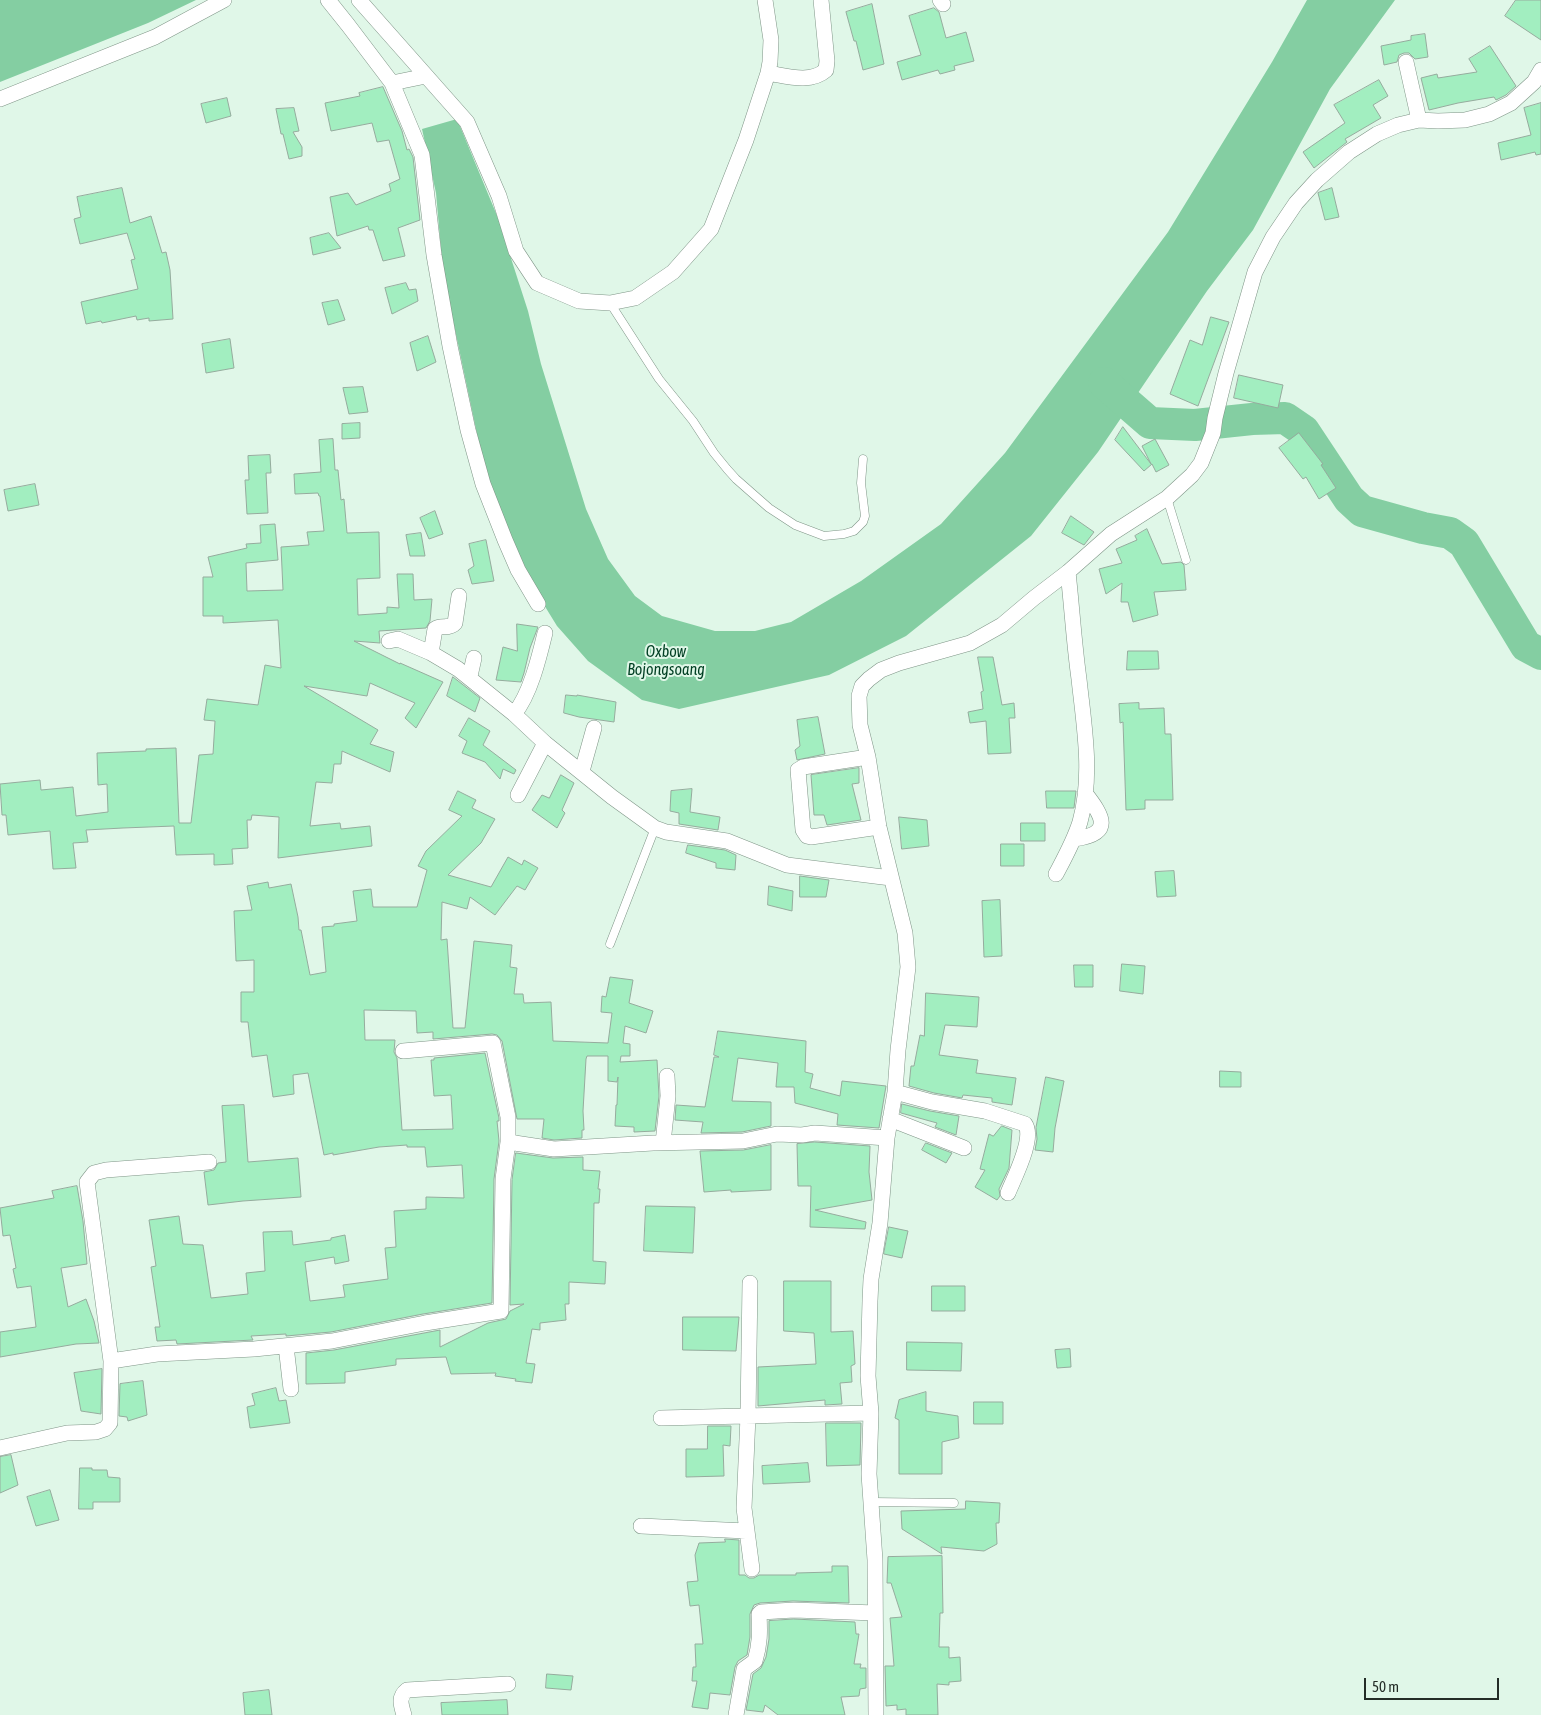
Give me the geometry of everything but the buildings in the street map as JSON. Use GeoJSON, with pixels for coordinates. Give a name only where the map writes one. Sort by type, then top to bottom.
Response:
{"type":"FeatureCollection","features":[{"type":"Feature","properties":{"kind":"street"},"geometry":{"type":"LineString","coordinates":[[0,99],[155,37],[224,0]]}},
{"type":"Feature","properties":{"kind":"street"},"geometry":{"type":"LineString","coordinates":[[328,0],[392,83],[422,155],[434,255],[450,346],[468,430],[483,484],[518,570],[538,604]]}},
{"type":"Feature","properties":{"kind":"street"},"geometry":{"type":"LineString","coordinates":[[359,0],[467,122],[499,196],[516,251],[537,283],[579,301],[610,303],[635,298],[673,272],[711,229],[746,140],[768,73],[771,40],[765,0]]}},
{"type":"Feature","properties":{"kind":"street"},"geometry":{"type":"LineString","coordinates":[[768,73],[806,78],[814,77],[826,70],[827,61],[821,0]]}},
{"type":"Feature","properties":{"kind":"street"},"geometry":{"type":"LineString","coordinates":[[1406,62],[1419,120]]}},
{"type":"Feature","properties":{"kind":"street"},"geometry":{"type":"LineString","coordinates":[[876,1715],[875,1560],[869,1474],[871,1413],[868,1376],[871,1278],[880,1223],[887,1138],[895,1092],[908,968],[904,934],[879,827],[868,757],[860,725],[858,709],[862,686],[881,670],[898,663],[970,643],[1002,625],[1068,572],[1111,534],[1168,498],[1192,475],[1202,463],[1213,433],[1215,418],[1255,272],[1273,237],[1296,204],[1317,180],[1350,152],[1376,134],[1398,125],[1419,120],[1465,120],[1489,114],[1511,103],[1534,82],[1541,70]]}},
{"type":"Feature","properties":{"kind":"street"},"geometry":{"type":"LineString","coordinates":[[392,83],[426,76]]}},
{"type":"Feature","properties":{"kind":"street"},"geometry":{"type":"LineString","coordinates":[[1056,874],[1074,839],[1080,820],[1085,793],[1087,743],[1078,677],[1068,572]]}},
{"type":"Feature","properties":{"kind":"street"},"geometry":{"type":"LineString","coordinates":[[431,653],[435,629],[438,627],[451,627],[455,623],[459,596]]}},
{"type":"Feature","properties":{"kind":"street"},"geometry":{"type":"LineString","coordinates":[[514,714],[522,705],[527,694],[545,633]]}},
{"type":"Feature","properties":{"kind":"street"},"geometry":{"type":"LineString","coordinates":[[388,641],[398,639],[431,653],[470,676],[545,743],[612,797],[655,828],[666,832],[727,841],[787,865],[891,878]]}},
{"type":"Feature","properties":{"kind":"street"},"geometry":{"type":"LineString","coordinates":[[470,676],[474,658]]}},
{"type":"Feature","properties":{"kind":"street"},"geometry":{"type":"LineString","coordinates":[[582,771],[594,728]]}},
{"type":"Feature","properties":{"kind":"street"},"geometry":{"type":"LineString","coordinates":[[518,795],[545,743]]}},
{"type":"Feature","properties":{"kind":"street"},"geometry":{"type":"LineString","coordinates":[[868,757],[804,767],[798,770],[803,830],[807,836],[811,837],[879,827]]}},
{"type":"Feature","properties":{"kind":"street"},"geometry":{"type":"LineString","coordinates":[[1074,839],[1084,838],[1098,832],[1101,828],[1100,814],[1085,793]]}},
{"type":"Feature","properties":{"kind":"street"},"geometry":{"type":"LineString","coordinates":[[111,1361],[157,1354],[244,1350],[332,1341],[501,1310],[503,1179],[508,1142],[508,1117],[493,1043],[403,1051]]}},
{"type":"Feature","properties":{"kind":"street"},"geometry":{"type":"LineString","coordinates":[[663,1143],[668,1096],[667,1076]]}},
{"type":"Feature","properties":{"kind":"street"},"geometry":{"type":"LineString","coordinates":[[895,1092],[932,1102],[985,1111],[1025,1124],[1029,1133],[1027,1142],[1008,1193]]}},
{"type":"Feature","properties":{"kind":"street"},"geometry":{"type":"LineString","coordinates":[[890,1119],[964,1148]]}},
{"type":"Feature","properties":{"kind":"street"},"geometry":{"type":"LineString","coordinates":[[508,1142],[554,1149],[743,1141],[777,1134],[802,1135],[815,1132],[887,1138]]}},
{"type":"Feature","properties":{"kind":"street"},"geometry":{"type":"LineString","coordinates":[[0,1448],[68,1434],[96,1432],[108,1426],[111,1420],[111,1361],[87,1182],[94,1173],[106,1170],[209,1162]]}},
{"type":"Feature","properties":{"kind":"street"},"geometry":{"type":"LineString","coordinates":[[750,1283],[748,1416],[744,1508],[752,1569]]}},
{"type":"Feature","properties":{"kind":"street"},"geometry":{"type":"LineString","coordinates":[[286,1346],[291,1389]]}},
{"type":"Feature","properties":{"kind":"street"},"geometry":{"type":"LineString","coordinates":[[661,1418],[871,1413]]}},
{"type":"Feature","properties":{"kind":"street"},"geometry":{"type":"LineString","coordinates":[[641,1526],[746,1531]]}},
{"type":"Feature","properties":{"kind":"street"},"geometry":{"type":"LineString","coordinates":[[736,1715],[744,1669],[755,1662],[760,1645],[759,1614],[761,1612],[794,1610],[875,1613]]}},
{"type":"Feature","properties":{"kind":"street"},"geometry":{"type":"LineString","coordinates":[[404,1715],[400,1699],[407,1690],[508,1684]]}},
{"type":"Feature","properties":{"kind":"lane"},"geometry":{"type":"LineString","coordinates":[[610,303],[659,379],[693,421],[714,453],[736,479],[769,508],[796,525],[824,536],[854,532],[863,522],[865,516],[861,483],[863,459]]}},
{"type":"Feature","properties":{"kind":"lane"},"geometry":{"type":"LineString","coordinates":[[1168,498],[1186,560]]}},
{"type":"Feature","properties":{"kind":"lane"},"geometry":{"type":"LineString","coordinates":[[610,944],[655,828]]}},
{"type":"Feature","properties":{"kind":"lane"},"geometry":{"type":"LineString","coordinates":[[872,1502],[954,1503]]}},
{"type":"Feature","properties":{"kind":"water"},"geometry":{"type":"Polygon","coordinates":[[[0,0],[196,0],[148,23],[0,82],[0,0]]]}},
{"type":"Feature","properties":{"kind":"water","name":"Oxbow Bojongsoang"},"geometry":{"type":"Polygon","coordinates":[[[1307,0],[1395,0],[1330,89],[1253,230],[1207,291],[1098,452],[1031,536],[906,636],[829,675],[679,709],[642,700],[588,661],[557,626],[533,587],[487,481],[443,273],[436,193],[422,129],[457,119],[498,218],[528,311],[541,364],[586,509],[608,559],[635,596],[662,616],[715,631],[755,631],[791,622],[861,581],[941,524],[1005,453],[1168,232],[1272,62],[1307,0]]]}},
{"type":"Feature","properties":{"kind":"waterway"},"geometry":{"type":"LineString","coordinates":[[1104,383],[1150,423],[1195,425],[1252,419],[1285,418],[1304,431],[1349,499],[1362,511],[1423,528],[1450,533],[1464,543],[1526,646],[1541,654]]}}]}
